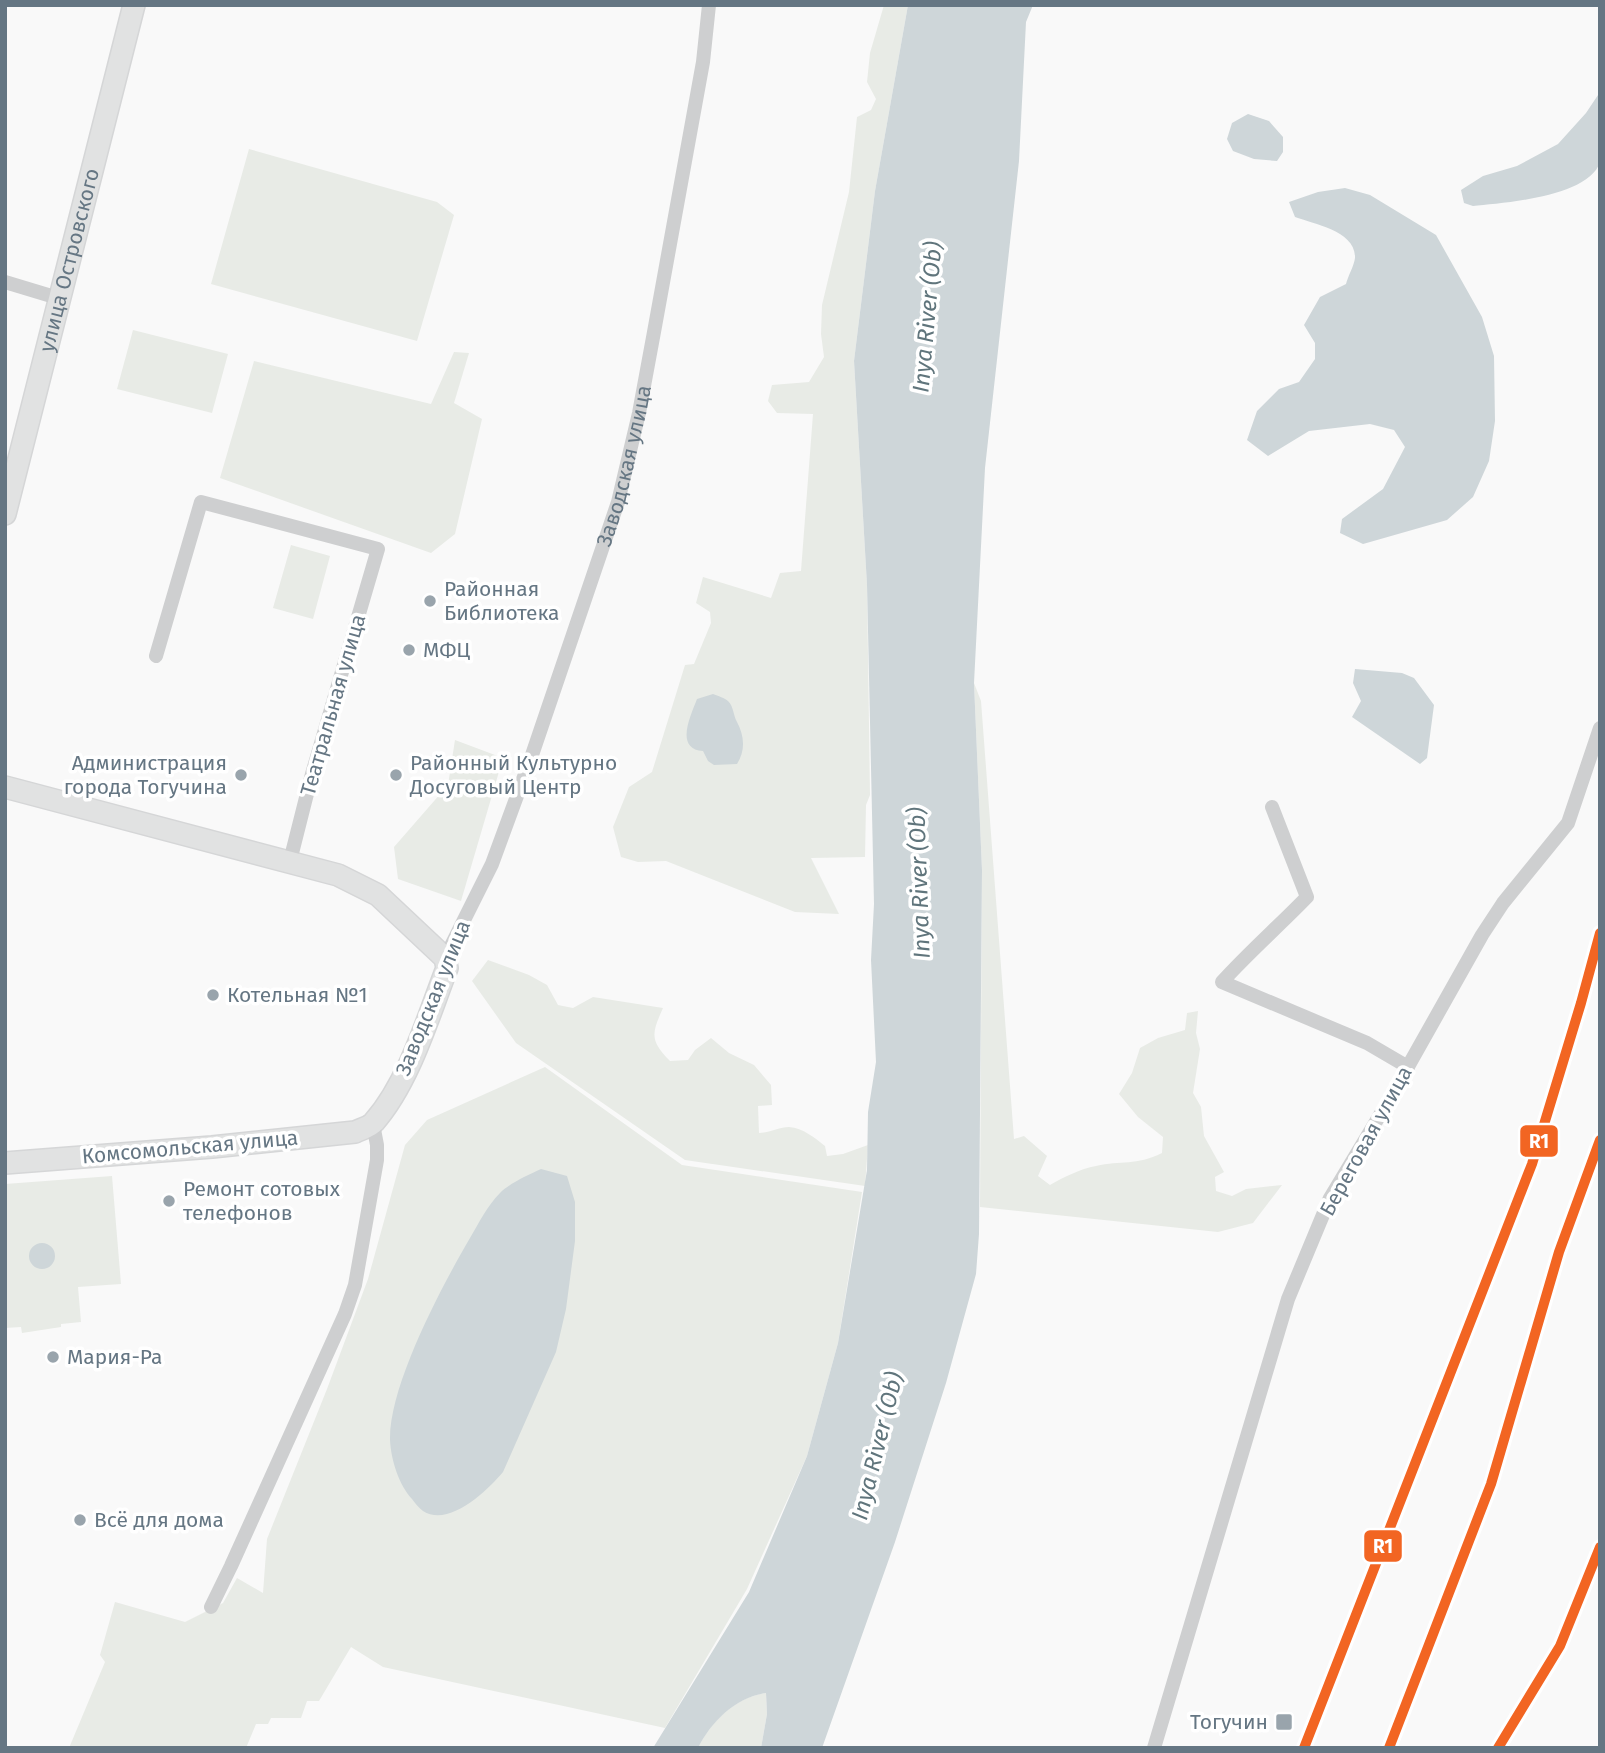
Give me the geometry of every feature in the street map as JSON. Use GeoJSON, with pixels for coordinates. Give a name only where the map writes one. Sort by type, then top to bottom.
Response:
{"type":"FeatureCollection","features":[{"type":"Feature","properties":{"kind":"street","name":"улица Островского"},"geometry":{"type":"LineString","coordinates":[[5,514],[134,5]]}},
{"type":"Feature","properties":{"kind":"street","name":"Заводская улица"},"geometry":{"type":"LineString","coordinates":[[373,1124],[398,1086],[420,1038],[447,968],[445,958],[496,852],[618,502],[639,413],[654,332],[703,62],[709,5]]}},
{"type":"Feature","properties":{"kind":"street"},"geometry":{"type":"LineString","coordinates":[[5,282],[58,298]]}},
{"type":"Feature","properties":{"kind":"street","name":"Театральная улица"},"geometry":{"type":"LineString","coordinates":[[156,656],[201,502],[378,550],[312,774],[290,861]]}},
{"type":"Feature","properties":{"kind":"street","name":"Береговая улица"},"geometry":{"type":"LineString","coordinates":[[1154,1748],[1288,1299],[1330,1198],[1482,935],[1503,903],[1568,823],[1600,728]]}},
{"type":"Feature","properties":{"kind":"street"},"geometry":{"type":"LineString","coordinates":[[5,788],[338,875],[378,895],[445,958]]}},
{"type":"Feature","properties":{"kind":"street"},"geometry":{"type":"LineString","coordinates":[[1272,807],[1307,897],[1279,926],[1259,941],[1222,982],[1367,1042],[1408,1067]]}},
{"type":"Feature","properties":{"kind":"street"},"geometry":{"type":"LineString","coordinates":[[211,1607],[339,1327],[355,1286],[377,1160],[373,1124]]}},
{"type":"Feature","properties":{"kind":"street","name":"Комсомольская улица"},"geometry":{"type":"LineString","coordinates":[[5,1163],[329,1135],[355,1132],[373,1124]]}},
{"type":"Feature","properties":{"kind":"shaded area"},"geometry":{"type":"Polygon","coordinates":[[[884,5],[908,5],[875,191],[854,361],[867,585],[870,795],[866,805],[865,857],[811,858],[839,914],[795,912],[666,861],[638,862],[621,857],[613,827],[629,787],[652,772],[685,665],[694,664],[711,623],[710,612],[696,603],[703,577],[771,598],[780,573],[801,571],[813,414],[777,413],[768,401],[772,385],[809,382],[824,357],[821,334],[822,305],[849,192],[857,117],[871,110],[876,99],[867,82],[870,53],[884,5]]]}},
{"type":"Feature","properties":{"kind":"shaded area"},"geometry":{"type":"Polygon","coordinates":[[[249,149],[437,202],[454,215],[417,341],[211,284],[249,149]]]}},
{"type":"Feature","properties":{"kind":"shaded area"},"geometry":{"type":"Polygon","coordinates":[[[133,330],[228,354],[212,413],[117,389],[133,330]]]}},
{"type":"Feature","properties":{"kind":"shaded area"},"geometry":{"type":"Polygon","coordinates":[[[454,352],[469,353],[454,403],[482,419],[455,534],[431,553],[220,478],[254,361],[431,404],[454,352]]]}},
{"type":"Feature","properties":{"kind":"shaded area"},"geometry":{"type":"Polygon","coordinates":[[[291,545],[330,556],[313,619],[273,608],[291,545]]]}},
{"type":"Feature","properties":{"kind":"shaded area"},"geometry":{"type":"Polygon","coordinates":[[[974,683],[981,701],[1014,1139],[1024,1136],[1047,1156],[1038,1176],[1050,1185],[1090,1167],[1144,1160],[1162,1153],[1163,1137],[1138,1117],[1119,1094],[1132,1073],[1140,1048],[1158,1038],[1185,1030],[1187,1013],[1198,1011],[1196,1033],[1200,1049],[1193,1093],[1201,1107],[1204,1136],[1224,1172],[1215,1177],[1216,1191],[1232,1196],[1246,1189],[1282,1185],[1253,1223],[1218,1232],[980,1207],[982,870],[974,683]]]}},
{"type":"Feature","properties":{"kind":"shaded area"},"geometry":{"type":"Polygon","coordinates":[[[455,740],[503,758],[461,901],[398,879],[394,847],[448,785],[455,740]]]}},
{"type":"Feature","properties":{"kind":"shaded area"},"geometry":{"type":"Polygon","coordinates":[[[488,960],[529,975],[547,985],[558,1005],[573,1008],[593,997],[663,1008],[654,1036],[658,1047],[670,1061],[688,1060],[695,1050],[711,1038],[729,1053],[754,1065],[771,1085],[772,1105],[758,1106],[759,1133],[786,1127],[799,1129],[825,1146],[827,1156],[843,1154],[868,1145],[865,1186],[685,1160],[516,1043],[472,981],[488,960]]]}},
{"type":"Feature","properties":{"kind":"shaded area"},"geometry":{"type":"Polygon","coordinates":[[[545,1067],[682,1165],[862,1192],[838,1343],[807,1456],[747,1589],[665,1728],[383,1667],[351,1647],[319,1701],[307,1701],[301,1718],[271,1718],[268,1724],[256,1724],[246,1748],[69,1748],[105,1662],[100,1655],[115,1602],[185,1622],[223,1603],[237,1578],[263,1593],[267,1539],[368,1279],[405,1145],[427,1120],[545,1067]]]}},
{"type":"Feature","properties":{"kind":"shaded area"},"geometry":{"type":"Polygon","coordinates":[[[112,1176],[121,1284],[78,1287],[81,1322],[22,1333],[21,1327],[5,1328],[5,1184],[112,1176]]]}},
{"type":"Feature","properties":{"kind":"shaded area"},"geometry":{"type":"Polygon","coordinates":[[[766,1693],[767,1714],[761,1748],[698,1748],[717,1720],[726,1712],[745,1699],[766,1693]]]}},
{"type":"Feature","properties":{"kind":"water","name":"Inya River (Ob)"},"geometry":{"type":"Polygon","coordinates":[[[908,5],[1033,5],[1026,22],[1019,161],[985,468],[974,683],[982,870],[979,1234],[976,1274],[946,1383],[895,1542],[822,1748],[761,1748],[767,1714],[766,1693],[755,1695],[726,1712],[703,1738],[698,1748],[653,1748],[749,1592],[807,1456],[838,1343],[867,1170],[868,1112],[876,1062],[871,960],[874,904],[867,585],[854,361],[875,191],[908,5]]]}},
{"type":"Feature","properties":{"kind":"water"},"geometry":{"type":"Polygon","coordinates":[[[1600,92],[1601,156],[1593,174],[1563,191],[1544,196],[1473,206],[1464,203],[1461,190],[1483,176],[1517,166],[1558,144],[1586,113],[1600,92]]]}},
{"type":"Feature","properties":{"kind":"water"},"geometry":{"type":"Polygon","coordinates":[[[1248,114],[1269,121],[1283,137],[1283,152],[1277,161],[1254,159],[1233,151],[1227,139],[1232,123],[1248,114]]]}},
{"type":"Feature","properties":{"kind":"water"},"geometry":{"type":"Polygon","coordinates":[[[1345,188],[1370,195],[1436,235],[1482,317],[1494,356],[1495,421],[1489,461],[1473,497],[1447,520],[1363,544],[1340,533],[1342,519],[1383,489],[1405,447],[1394,430],[1370,424],[1309,431],[1268,456],[1247,440],[1257,411],[1279,389],[1299,382],[1315,359],[1315,343],[1304,325],[1320,297],[1346,284],[1355,258],[1349,241],[1323,226],[1295,217],[1289,202],[1318,192],[1345,188]]]}},
{"type":"Feature","properties":{"kind":"water"},"geometry":{"type":"Polygon","coordinates":[[[1355,669],[1402,673],[1414,678],[1434,705],[1427,758],[1420,764],[1352,717],[1361,701],[1353,683],[1355,669]]]}},
{"type":"Feature","properties":{"kind":"water"},"geometry":{"type":"Polygon","coordinates":[[[713,694],[730,703],[741,732],[743,748],[737,764],[714,765],[708,761],[703,751],[694,749],[689,744],[687,730],[697,699],[713,694]]]}},
{"type":"Feature","properties":{"kind":"water"},"geometry":{"type":"Polygon","coordinates":[[[541,1169],[567,1176],[575,1202],[575,1241],[566,1309],[556,1352],[503,1472],[467,1505],[444,1515],[433,1515],[422,1510],[407,1493],[394,1464],[390,1440],[398,1392],[432,1309],[487,1209],[504,1189],[541,1169]]]}},
{"type":"Feature","properties":{"kind":"water"},"geometry":{"type":"Polygon","coordinates":[[[42,1243],[51,1247],[55,1256],[51,1265],[42,1269],[33,1265],[29,1256],[33,1247],[42,1243]]]}},
{"type":"Feature","properties":{"kind":"transit line","name":"R1"},"geometry":{"type":"LineString","coordinates":[[1304,1748],[1532,1164],[1600,933]]}},
{"type":"Feature","properties":{"kind":"transit line","name":"R1"},"geometry":{"type":"LineString","coordinates":[[1389,1748],[1491,1484],[1559,1252],[1600,1140]]}},
{"type":"Feature","properties":{"kind":"transit line","name":"R1"},"geometry":{"type":"LineString","coordinates":[[1498,1748],[1560,1646],[1600,1547]]}},
{"type":"Feature","properties":{"kind":"place","name":"Районная Библиотека"},"geometry":{"type":"Point","coordinates":[430,601]}},
{"type":"Feature","properties":{"kind":"place","name":"МФЦ"},"geometry":{"type":"Point","coordinates":[409,650]}},
{"type":"Feature","properties":{"kind":"place","name":"Администрация города Тогучина"},"geometry":{"type":"Point","coordinates":[241,775]}},
{"type":"Feature","properties":{"kind":"place","name":"Районный Культурно Досуговый Центр"},"geometry":{"type":"Point","coordinates":[396,775]}},
{"type":"Feature","properties":{"kind":"place","name":"Котельная №1"},"geometry":{"type":"Point","coordinates":[213,995]}},
{"type":"Feature","properties":{"kind":"place","name":"Ремонт сотовых телефонов"},"geometry":{"type":"Point","coordinates":[169,1201]}},
{"type":"Feature","properties":{"kind":"place","name":"Мария-Ра"},"geometry":{"type":"Point","coordinates":[53,1357]}},
{"type":"Feature","properties":{"kind":"place","name":"Всё для дома"},"geometry":{"type":"Point","coordinates":[80,1520]}},
{"type":"Feature","properties":{"kind":"place","name":"Тогучин"},"geometry":{"type":"Point","coordinates":[1284,1722]}}]}
